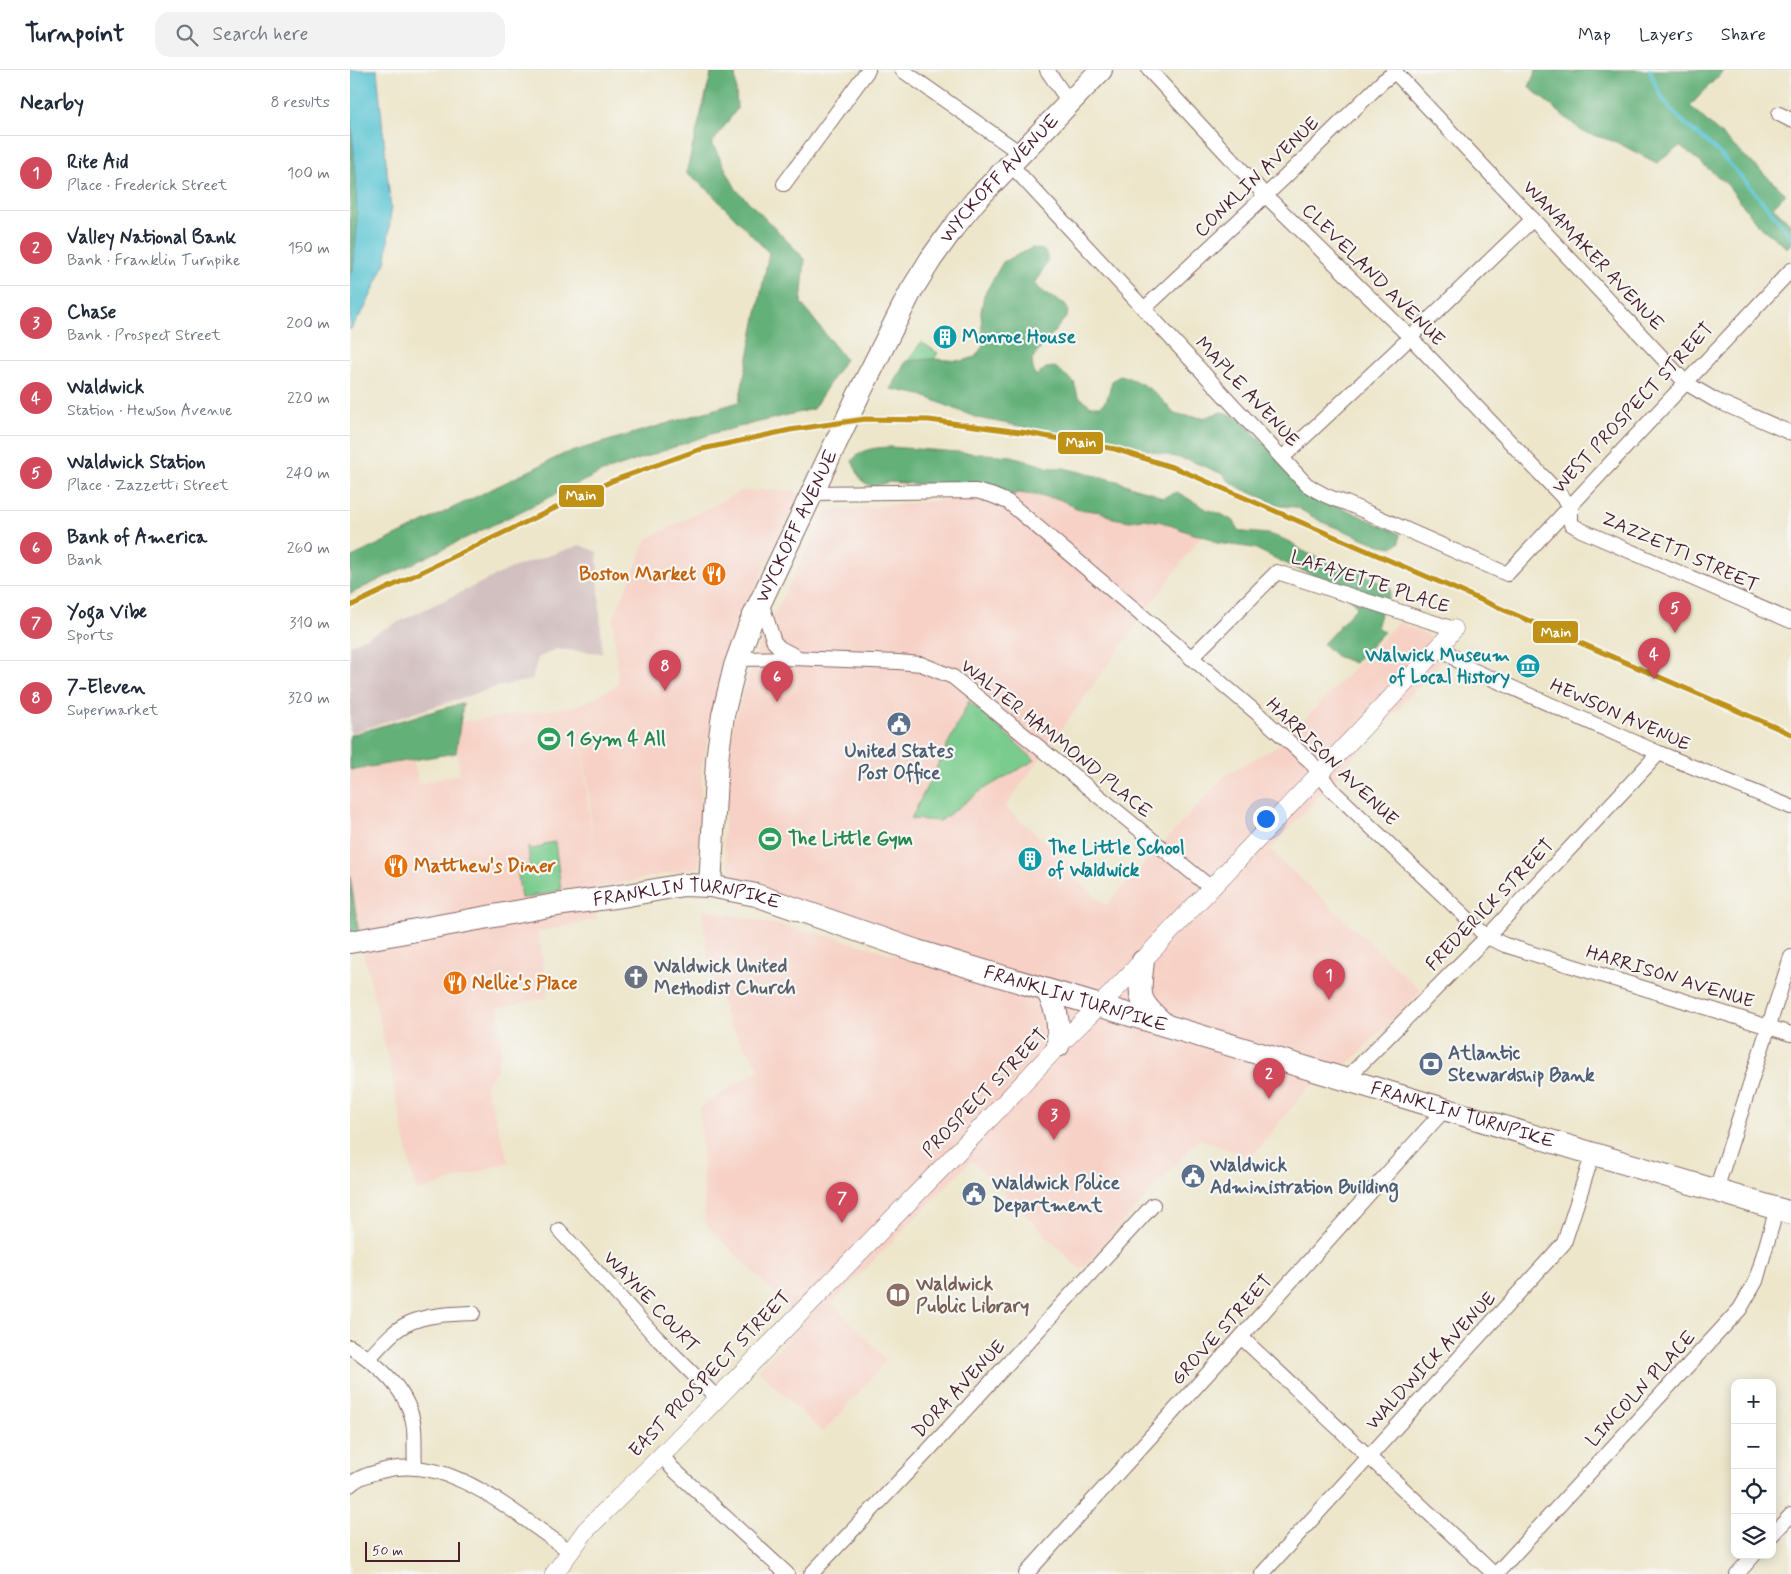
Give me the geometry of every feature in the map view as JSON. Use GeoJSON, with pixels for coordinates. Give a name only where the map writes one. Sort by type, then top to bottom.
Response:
{"type":"FeatureCollection","features":[{"type":"Feature","properties":{"kind":"main road","name":"WYCKOFF AVENUE"},"geometry":{"type":"LineString","coordinates":[[710,886],[720,733],[737,659],[760,602],[866,379],[911,291],[931,259],[976,200],[1101,70]]}},
{"type":"Feature","properties":{"kind":"main road","name":"FRANKLIN TURNPIKE"},"geometry":{"type":"LineString","coordinates":[[350,942],[549,906],[682,885],[710,886],[756,895],[917,951],[1099,1007],[1784,1210]]}},
{"type":"Feature","properties":{"kind":"main road"},"geometry":{"type":"LineString","coordinates":[[1142,961],[1140,994],[1144,1004],[1166,1027]]}},
{"type":"Feature","properties":{"kind":"main road"},"geometry":{"type":"LineString","coordinates":[[1047,991],[1054,1004],[1058,1019],[1058,1046]]}},
{"type":"Feature","properties":{"kind":"street"},"geometry":{"type":"LineString","coordinates":[[784,184],[868,70]]}},
{"type":"Feature","properties":{"kind":"street","name":"MAPLE AVENUE"},"geometry":{"type":"LineString","coordinates":[[902,70],[1015,159],[1145,308],[1306,484],[1319,493],[1507,574]]}},
{"type":"Feature","properties":{"kind":"street"},"geometry":{"type":"LineString","coordinates":[[1047,70],[1069,102]]}},
{"type":"Feature","properties":{"kind":"street","name":"CLEVELAND AVENUE"},"geometry":{"type":"LineString","coordinates":[[1149,70],[1265,195],[1410,338],[1570,506]]}},
{"type":"Feature","properties":{"kind":"street","name":"CONKLIN AVENUE"},"geometry":{"type":"LineString","coordinates":[[1145,308],[1158,298],[1394,71]]}},
{"type":"Feature","properties":{"kind":"street","name":"WANAMAKER AVENUE"},"geometry":{"type":"LineString","coordinates":[[1394,71],[1686,382],[1715,400],[1791,433]]}},
{"type":"Feature","properties":{"kind":"street"},"geometry":{"type":"LineString","coordinates":[[1282,458],[1533,219]]}},
{"type":"Feature","properties":{"kind":"street","name":"WEST PROSPECT STREET"},"geometry":{"type":"LineString","coordinates":[[1507,574],[1791,270]]}},
{"type":"Feature","properties":{"kind":"street","name":"HARRISON AVENUE"},"geometry":{"type":"LineString","coordinates":[[812,493],[976,491],[1008,502],[1258,714],[1310,761],[1331,788],[1488,937],[1505,945],[1791,1034]]}},
{"type":"Feature","properties":{"kind":"street","name":"ZAZZETTI STREET"},"geometry":{"type":"LineString","coordinates":[[1570,506],[1571,524],[1581,530],[1791,621]]}},
{"type":"Feature","properties":{"kind":"street","name":"LAFAYETTE PLACE"},"geometry":{"type":"LineString","coordinates":[[1191,658],[1277,572],[1454,629]]}},
{"type":"Feature","properties":{"kind":"street","name":"WALTER HAMMOND PLACE"},"geometry":{"type":"LineString","coordinates":[[760,602],[774,642],[780,648],[800,659]]}},
{"type":"Feature","properties":{"kind":"street"},"geometry":{"type":"LineString","coordinates":[[1099,1007],[1321,774],[1454,629]]}},
{"type":"Feature","properties":{"kind":"street","name":"HEWSON AVENUE"},"geometry":{"type":"LineString","coordinates":[[1440,646],[1466,667],[1659,752],[1791,807]]}},
{"type":"Feature","properties":{"kind":"street","name":"WALTER HAMMOND PLACE"},"geometry":{"type":"LineString","coordinates":[[737,659],[898,662],[921,664],[953,677],[1212,888]]}},
{"type":"Feature","properties":{"kind":"street","name":"FREDERICK STREET"},"geometry":{"type":"LineString","coordinates":[[1346,1079],[1488,937],[1659,752]]}},
{"type":"Feature","properties":{"kind":"street"},"geometry":{"type":"LineString","coordinates":[[1716,1190],[1791,957]]}},
{"type":"Feature","properties":{"kind":"street","name":"PROSPECT STREET"},"geometry":{"type":"LineString","coordinates":[[902,1208],[1058,1046],[1099,1007]]}},
{"type":"Feature","properties":{"kind":"street","name":"GROVE STREET"},"geometry":{"type":"LineString","coordinates":[[1026,1574],[1444,1109]]}},
{"type":"Feature","properties":{"kind":"street","name":"WALDWICK AVENUE"},"geometry":{"type":"LineString","coordinates":[[1262,1574],[1564,1243],[1593,1153]]}},
{"type":"Feature","properties":{"kind":"street","name":"DORA AVENUE"},"geometry":{"type":"LineString","coordinates":[[810,1574],[924,1454],[1153,1204]]}},
{"type":"Feature","properties":{"kind":"street","name":"EAST PROSPECT STREET"},"geometry":{"type":"LineString","coordinates":[[554,1574],[586,1530],[662,1455],[902,1208]]}},
{"type":"Feature","properties":{"kind":"street","name":"LINCOLN PLACE"},"geometry":{"type":"LineString","coordinates":[[1495,1574],[1740,1309],[1756,1281],[1784,1210]]}},
{"type":"Feature","properties":{"kind":"street","name":"WAYNE COURT"},"geometry":{"type":"LineString","coordinates":[[559,1230],[655,1336],[717,1398]]}},
{"type":"Feature","properties":{"kind":"street"},"geometry":{"type":"LineString","coordinates":[[368,1359],[406,1324],[443,1314],[473,1314]]}},
{"type":"Feature","properties":{"kind":"street"},"geometry":{"type":"LineString","coordinates":[[1241,1337],[1495,1574]]}},
{"type":"Feature","properties":{"kind":"street"},"geometry":{"type":"LineString","coordinates":[[350,1347],[368,1359],[389,1378],[410,1410],[414,1426],[415,1467]]}},
{"type":"Feature","properties":{"kind":"street"},"geometry":{"type":"LineString","coordinates":[[662,1455],[672,1468],[787,1574]]}},
{"type":"Feature","properties":{"kind":"street"},"geometry":{"type":"LineString","coordinates":[[350,1485],[370,1474],[390,1468],[415,1467],[450,1475],[474,1486],[570,1551]]}},
{"type":"Feature","properties":{"kind":"street"},"geometry":{"type":"LineString","coordinates":[[1776,1531],[1791,1514]]}},
{"type":"Feature","properties":{"kind":"street"},"geometry":{"type":"LineString","coordinates":[[1737,1574],[1750,1559]]}},
{"type":"Feature","properties":{"kind":"shaded area"},"geometry":{"type":"Polygon","coordinates":[[[794,490],[799,495],[735,630],[702,765],[699,867],[598,888],[597,919],[538,932],[548,997],[498,1008],[503,1042],[496,1071],[485,1085],[509,1162],[416,1192],[382,1030],[359,934],[350,875],[350,770],[414,760],[418,784],[460,774],[454,723],[577,706],[618,685],[613,620],[647,539],[741,491],[794,490]],[[580,733],[594,853],[589,793],[580,733]]]}},
{"type":"Feature","properties":{"kind":"shaded area"},"geometry":{"type":"Polygon","coordinates":[[[1018,493],[1154,512],[1205,530],[1005,807],[1073,866],[1068,874],[1106,905],[1226,775],[1281,744],[1398,622],[1454,647],[1270,850],[1421,991],[1352,1060],[1306,1090],[1251,1158],[1199,1139],[1080,1270],[972,1160],[832,1303],[887,1360],[823,1433],[758,1370],[803,1323],[705,1223],[700,1107],[760,1069],[730,1026],[710,973],[702,909],[826,935],[1040,996],[733,882],[723,841],[733,723],[760,642],[827,511],[1018,493]]]}},
{"type":"Feature","properties":{"kind":"shaded area"},"geometry":{"type":"Polygon","coordinates":[[[580,545],[597,552],[602,653],[556,649],[538,658],[532,680],[500,686],[350,733],[350,645],[512,568],[580,545]]]}},
{"type":"Feature","properties":{"kind":"green space"},"geometry":{"type":"Polygon","coordinates":[[[712,70],[735,70],[737,109],[712,143],[736,189],[805,259],[801,303],[845,359],[813,409],[714,433],[600,473],[350,594],[350,558],[564,454],[739,402],[769,253],[707,189],[686,173],[712,70]]]}},
{"type":"Feature","properties":{"kind":"green space"},"geometry":{"type":"Polygon","coordinates":[[[1536,70],[1562,70],[1575,73],[1576,70],[1724,70],[1690,106],[1786,194],[1773,207],[1791,224],[1791,244],[1787,248],[1758,225],[1726,183],[1680,146],[1657,163],[1616,142],[1583,132],[1529,87],[1536,70]]]}},
{"type":"Feature","properties":{"kind":"green space"},"geometry":{"type":"Polygon","coordinates":[[[350,111],[356,175],[357,227],[353,270],[350,274],[350,111]]]}},
{"type":"Feature","properties":{"kind":"green space"},"geometry":{"type":"Polygon","coordinates":[[[1032,248],[1043,250],[1047,254],[1047,263],[1034,284],[1045,293],[1065,304],[1068,310],[1067,316],[1032,359],[1036,376],[1046,368],[1055,367],[1074,382],[1078,396],[1091,406],[1101,406],[1107,399],[1112,381],[1121,375],[1151,390],[1174,414],[1203,418],[1221,412],[1230,414],[1241,420],[1318,497],[1400,534],[1399,543],[1392,547],[1380,545],[1322,522],[1296,507],[1280,506],[1242,489],[1229,481],[1223,474],[1191,461],[1132,446],[977,418],[921,395],[891,389],[906,361],[934,359],[962,361],[975,357],[983,346],[981,312],[984,295],[1003,262],[1032,248]]]}},
{"type":"Feature","properties":{"kind":"green space"},"geometry":{"type":"Polygon","coordinates":[[[921,342],[938,353],[923,375],[906,364],[921,342]]]}},
{"type":"Feature","properties":{"kind":"green space"},"geometry":{"type":"Polygon","coordinates":[[[890,447],[1012,456],[1050,468],[1064,468],[1117,481],[1162,498],[1177,492],[1208,510],[1221,514],[1235,522],[1238,530],[1268,534],[1281,538],[1339,568],[1360,572],[1390,588],[1389,597],[1379,617],[1377,627],[1384,632],[1354,663],[1336,656],[1323,644],[1357,607],[1339,584],[1295,568],[1254,548],[1217,543],[1204,536],[1193,534],[1162,522],[1144,519],[1130,521],[1113,518],[1101,512],[1078,509],[1059,499],[1042,496],[1018,493],[1005,497],[927,483],[889,482],[870,486],[861,480],[852,461],[864,451],[890,447]]]}},
{"type":"Feature","properties":{"kind":"green space"},"geometry":{"type":"Polygon","coordinates":[[[969,701],[1035,760],[982,790],[940,821],[911,819],[969,701]]]}},
{"type":"Feature","properties":{"kind":"green space"},"geometry":{"type":"Polygon","coordinates":[[[463,703],[456,753],[350,770],[350,735],[463,703]]]}},
{"type":"Feature","properties":{"kind":"green space"},"geometry":{"type":"Polygon","coordinates":[[[555,842],[561,890],[536,896],[534,894],[534,897],[521,898],[517,868],[528,865],[530,867],[528,846],[533,849],[555,842]]]}},
{"type":"Feature","properties":{"kind":"green space"},"geometry":{"type":"Polygon","coordinates":[[[350,875],[359,934],[350,936],[350,875]]]}},
{"type":"Feature","properties":{"kind":"water"},"geometry":{"type":"Polygon","coordinates":[[[350,70],[377,70],[391,211],[386,261],[365,308],[350,330],[350,274],[353,270],[357,227],[356,175],[350,111],[350,70]]]}},
{"type":"Feature","properties":{"kind":"waterway"},"geometry":{"type":"LineString","coordinates":[[1650,70],[1656,86],[1671,110],[1723,157],[1791,237]]}},
{"type":"Feature","properties":{"kind":"transit line","name":"Main"},"geometry":{"type":"LineString","coordinates":[[350,606],[612,481],[698,450],[790,430],[865,419],[929,420],[1028,433],[1115,449],[1178,469],[1791,734]]}},
{"type":"Feature","properties":{"kind":"place","name":"Monroe House"},"geometry":{"type":"Point","coordinates":[945,337]}},
{"type":"Feature","properties":{"kind":"place","name":"Boston Market"},"geometry":{"type":"Point","coordinates":[714,574]}},
{"type":"Feature","properties":{"kind":"place","name":"Waldwick Station"},"geometry":{"type":"Point","coordinates":[1675,633]}},
{"type":"Feature","properties":{"kind":"place","name":"Walwick Museum of Local History"},"geometry":{"type":"Point","coordinates":[1528,666]}},
{"type":"Feature","properties":{"kind":"place","name":"Waldwick"},"geometry":{"type":"Point","coordinates":[1654,679]}},
{"type":"Feature","properties":{"kind":"place","name":"7-Eleven"},"geometry":{"type":"Point","coordinates":[665,691]}},
{"type":"Feature","properties":{"kind":"place","name":"Bank of America"},"geometry":{"type":"Point","coordinates":[777,702]}},
{"type":"Feature","properties":{"kind":"place","name":"United States Post Office"},"geometry":{"type":"Point","coordinates":[899,724]}},
{"type":"Feature","properties":{"kind":"place","name":"1 Gym 4 All"},"geometry":{"type":"Point","coordinates":[549,739]}},
{"type":"Feature","properties":{"kind":"place","name":"The Little Gym"},"geometry":{"type":"Point","coordinates":[770,839]}},
{"type":"Feature","properties":{"kind":"place","name":"The Little School of Waldwick"},"geometry":{"type":"Point","coordinates":[1030,859]}},
{"type":"Feature","properties":{"kind":"place","name":"Matthew's Diner"},"geometry":{"type":"Point","coordinates":[396,866]}},
{"type":"Feature","properties":{"kind":"place","name":"Waldwick United Methodist Church"},"geometry":{"type":"Point","coordinates":[636,977]}},
{"type":"Feature","properties":{"kind":"place","name":"Nellie's Place"},"geometry":{"type":"Point","coordinates":[455,983]}},
{"type":"Feature","properties":{"kind":"place","name":"Rite Aid"},"geometry":{"type":"Point","coordinates":[1329,1000]}},
{"type":"Feature","properties":{"kind":"place","name":"Atlantic Stewardship Bank"},"geometry":{"type":"Point","coordinates":[1431,1064]}},
{"type":"Feature","properties":{"kind":"place","name":"Valley National Bank"},"geometry":{"type":"Point","coordinates":[1269,1099]}},
{"type":"Feature","properties":{"kind":"place","name":"Chase"},"geometry":{"type":"Point","coordinates":[1054,1140]}},
{"type":"Feature","properties":{"kind":"place","name":"Waldwick Administration Building"},"geometry":{"type":"Point","coordinates":[1193,1176]}},
{"type":"Feature","properties":{"kind":"place","name":"Waldwick Police Department"},"geometry":{"type":"Point","coordinates":[974,1194]}},
{"type":"Feature","properties":{"kind":"place","name":"Yoga Vibe"},"geometry":{"type":"Point","coordinates":[842,1223]}},
{"type":"Feature","properties":{"kind":"place","name":"Waldwick Public Library"},"geometry":{"type":"Point","coordinates":[898,1295]}}]}
